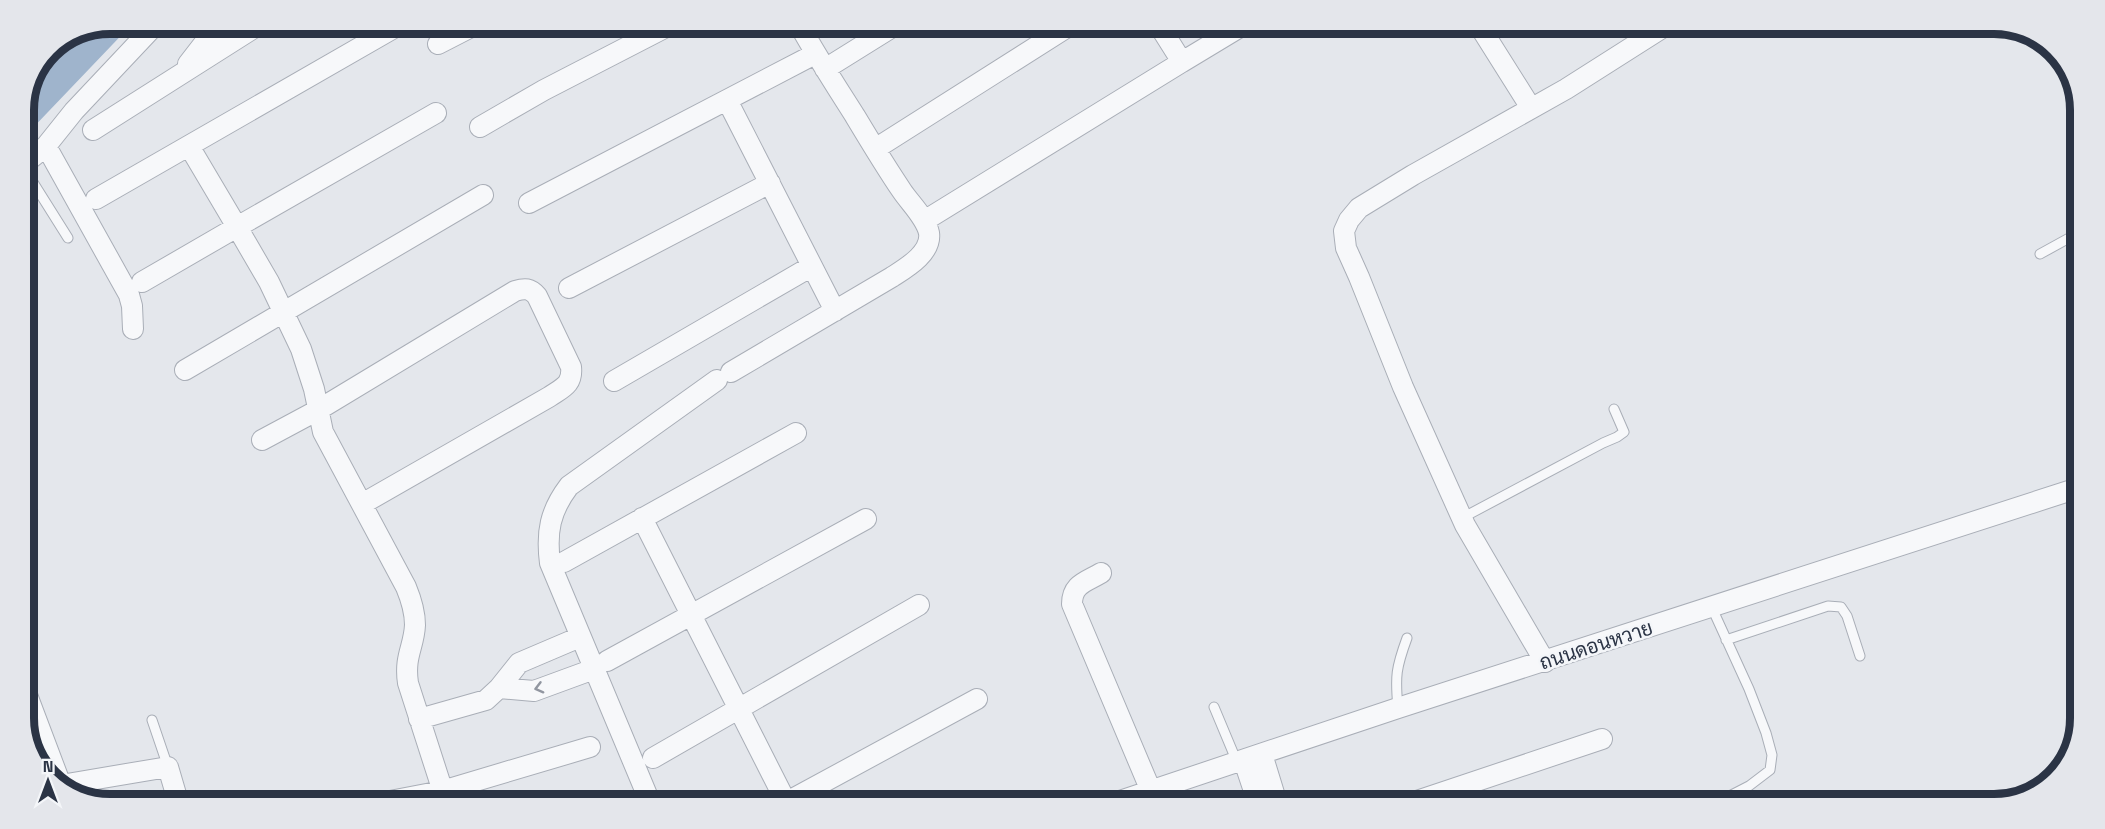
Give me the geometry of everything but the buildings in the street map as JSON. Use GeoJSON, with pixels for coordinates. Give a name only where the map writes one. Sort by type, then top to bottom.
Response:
{"type":"FeatureCollection","features":[{"type":"Feature","properties":{"kind":"street"},"geometry":{"type":"LineString","coordinates":[[34,157],[147,34]]}},
{"type":"Feature","properties":{"kind":"street"},"geometry":{"type":"LineString","coordinates":[[179,75],[211,34]]}},
{"type":"Feature","properties":{"kind":"street"},"geometry":{"type":"LineString","coordinates":[[93,130],[244,34]]}},
{"type":"Feature","properties":{"kind":"street"},"geometry":{"type":"LineString","coordinates":[[96,199],[383,34]]}},
{"type":"Feature","properties":{"kind":"street"},"geometry":{"type":"LineString","coordinates":[[438,44],[457,34]]}},
{"type":"Feature","properties":{"kind":"street"},"geometry":{"type":"LineString","coordinates":[[480,127],[544,90],[653,34]]}},
{"type":"Feature","properties":{"kind":"street"},"geometry":{"type":"LineString","coordinates":[[647,794],[601,665],[580,637],[550,563],[548,548],[550,522],[559,499],[568,486],[724,376],[892,278],[917,258],[927,243],[929,234],[924,221],[875,149],[805,34]]}},
{"type":"Feature","properties":{"kind":"street"},"geometry":{"type":"LineString","coordinates":[[529,203],[727,100],[877,34]]}},
{"type":"Feature","properties":{"kind":"street"},"geometry":{"type":"LineString","coordinates":[[875,149],[1056,34]]}},
{"type":"Feature","properties":{"kind":"street"},"geometry":{"type":"LineString","coordinates":[[1164,34],[1182,62]]}},
{"type":"Feature","properties":{"kind":"street"},"geometry":{"type":"LineString","coordinates":[[924,221],[1228,34]]}},
{"type":"Feature","properties":{"kind":"street"},"geometry":{"type":"LineString","coordinates":[[1484,34],[1531,108]]}},
{"type":"Feature","properties":{"kind":"street"},"geometry":{"type":"LineString","coordinates":[[1545,662],[1462,518],[1403,387],[1346,248],[1344,231],[1349,220],[1359,208],[1566,89],[1653,34]]}},
{"type":"Feature","properties":{"kind":"street"},"geometry":{"type":"LineString","coordinates":[[727,100],[835,311]]}},
{"type":"Feature","properties":{"kind":"street"},"geometry":{"type":"LineString","coordinates":[[142,282],[436,113]]}},
{"type":"Feature","properties":{"kind":"street"},"geometry":{"type":"LineString","coordinates":[[46,146],[129,296],[133,329]]}},
{"type":"Feature","properties":{"kind":"street"},"geometry":{"type":"LineString","coordinates":[[189,146],[284,312],[301,349],[314,389],[323,432],[406,587],[414,607],[415,627],[406,666],[408,683],[443,794]]}},
{"type":"Feature","properties":{"kind":"street"},"geometry":{"type":"LineString","coordinates":[[569,288],[770,183]]}},
{"type":"Feature","properties":{"kind":"street"},"geometry":{"type":"LineString","coordinates":[[185,370],[483,195]]}},
{"type":"Feature","properties":{"kind":"street"},"geometry":{"type":"LineString","coordinates":[[614,381],[812,266]]}},
{"type":"Feature","properties":{"kind":"street"},"geometry":{"type":"LineString","coordinates":[[262,440],[318,410],[505,297],[523,288],[531,290],[537,296],[571,367],[572,375],[569,382],[549,397],[362,504]]}},
{"type":"Feature","properties":{"kind":"street"},"geometry":{"type":"LineString","coordinates":[[564,562],[796,433]]}},
{"type":"Feature","properties":{"kind":"street","name":"ถนนดอนหวาย"},"geometry":{"type":"LineString","coordinates":[[1142,794],[1398,708],[2070,491]]}},
{"type":"Feature","properties":{"kind":"street"},"geometry":{"type":"LineString","coordinates":[[642,518],[738,709],[790,794]]}},
{"type":"Feature","properties":{"kind":"street"},"geometry":{"type":"LineString","coordinates":[[499,688],[534,691],[601,665],[866,519]]}},
{"type":"Feature","properties":{"kind":"street"},"geometry":{"type":"LineString","coordinates":[[1101,573],[1076,587],[1072,594],[1072,604],[1151,791]]}},
{"type":"Feature","properties":{"kind":"street"},"geometry":{"type":"LineString","coordinates":[[653,758],[919,605]]}},
{"type":"Feature","properties":{"kind":"street"},"geometry":{"type":"LineString","coordinates":[[420,719],[486,700],[519,663],[580,637]]}},
{"type":"Feature","properties":{"kind":"street"},"geometry":{"type":"LineString","coordinates":[[805,794],[976,699]]}},
{"type":"Feature","properties":{"kind":"street"},"geometry":{"type":"LineString","coordinates":[[35,716],[48,751]]}},
{"type":"Feature","properties":{"kind":"street"},"geometry":{"type":"LineString","coordinates":[[1437,794],[1602,739]]}},
{"type":"Feature","properties":{"kind":"street"},"geometry":{"type":"LineString","coordinates":[[450,794],[590,747]]}},
{"type":"Feature","properties":{"kind":"street"},"geometry":{"type":"LineString","coordinates":[[1248,759],[1256,794]]}},
{"type":"Feature","properties":{"kind":"street"},"geometry":{"type":"LineString","coordinates":[[1248,759],[1271,794]]}},
{"type":"Feature","properties":{"kind":"street"},"geometry":{"type":"LineString","coordinates":[[78,782],[168,767],[176,794]]}},
{"type":"Feature","properties":{"kind":"lane"},"geometry":{"type":"LineString","coordinates":[[34,183],[68,238]]}},
{"type":"Feature","properties":{"kind":"lane"},"geometry":{"type":"LineString","coordinates":[[2040,254],[2070,238]]}},
{"type":"Feature","properties":{"kind":"lane"},"geometry":{"type":"LineString","coordinates":[[1462,518],[1624,432],[1614,409]]}},
{"type":"Feature","properties":{"kind":"lane"},"geometry":{"type":"LineString","coordinates":[[1726,640],[1828,606],[1841,607],[1847,616],[1860,656]]}},
{"type":"Feature","properties":{"kind":"lane"},"geometry":{"type":"LineString","coordinates":[[1712,608],[1749,689],[1772,755],[1770,770],[1749,786],[1733,794]]}},
{"type":"Feature","properties":{"kind":"lane"},"geometry":{"type":"LineString","coordinates":[[1398,708],[1395,677],[1407,638]]}},
{"type":"Feature","properties":{"kind":"lane"},"geometry":{"type":"LineString","coordinates":[[1214,707],[1248,759]]}},
{"type":"Feature","properties":{"kind":"lane"},"geometry":{"type":"LineString","coordinates":[[152,720],[168,767]]}},
{"type":"Feature","properties":{"kind":"waterway"},"geometry":{"type":"LineString","coordinates":[[35,102],[99,36]]}}]}
